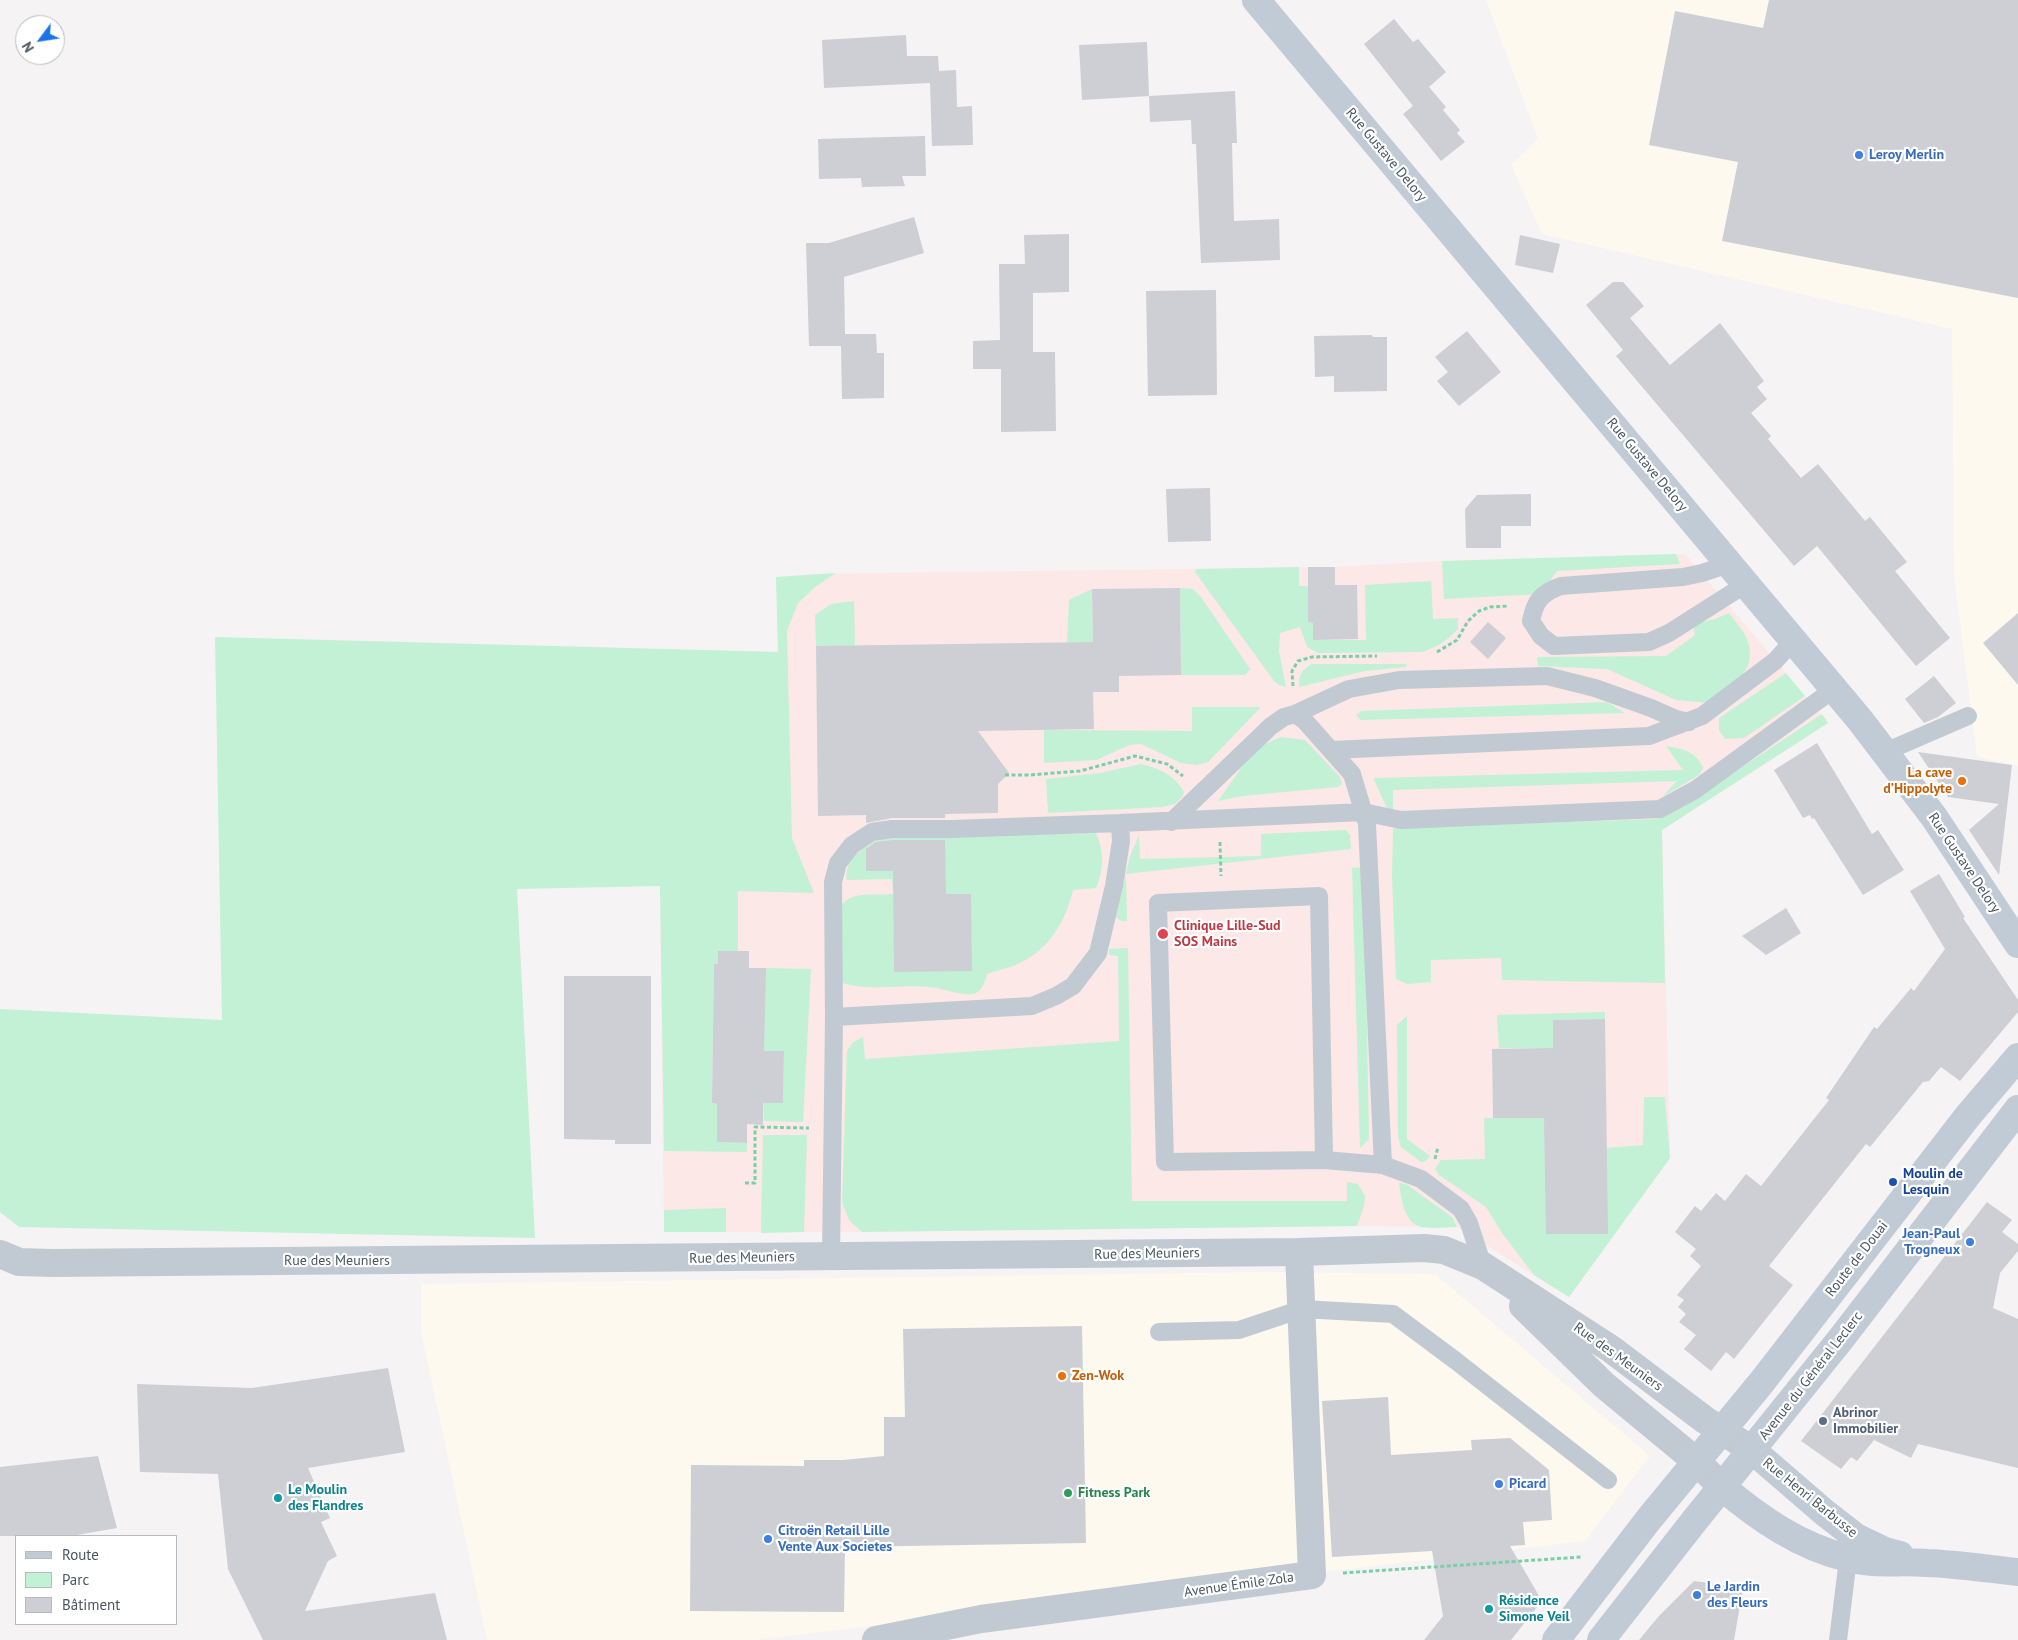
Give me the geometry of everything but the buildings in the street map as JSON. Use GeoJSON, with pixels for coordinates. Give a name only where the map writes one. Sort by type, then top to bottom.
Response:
{"type":"FeatureCollection","features":[{"type":"Feature","properties":{"kind":"street","name":"Rue Gustave Delory"},"geometry":{"type":"LineString","coordinates":[[1256,0],[1886,752],[1934,817],[2018,944]]}},
{"type":"Feature","properties":{"kind":"street","name":"Route de Douai"},"geometry":{"type":"LineString","coordinates":[[1696,1461],[1967,1118],[2018,1058]]}},
{"type":"Feature","properties":{"kind":"street","name":"Avenue du Général Leclerc"},"geometry":{"type":"LineString","coordinates":[[1601,1640],[2018,1109]]}},
{"type":"Feature","properties":{"kind":"street","name":"Rue des Meuniers"},"geometry":{"type":"LineString","coordinates":[[0,1254],[18,1262],[52,1263],[1299,1252],[1424,1248],[1444,1250],[1483,1266],[1611,1349],[1681,1403],[1752,1450]]}},
{"type":"Feature","properties":{"kind":"street","name":"Avenue Émile Zola"},"geometry":{"type":"LineString","coordinates":[[876,1640],[981,1619],[1312,1575],[1299,1252]]}},
{"type":"Feature","properties":{"kind":"street","name":"Rue des Meuniers"},"geometry":{"type":"LineString","coordinates":[[1483,1266],[1604,1385],[1696,1461],[1722,1487]]}},
{"type":"Feature","properties":{"kind":"street","name":"Rue Henri Barbusse"},"geometry":{"type":"LineString","coordinates":[[1752,1450],[1856,1538],[1885,1550],[1926,1562]]}},
{"type":"Feature","properties":{"kind":"street"},"geometry":{"type":"LineString","coordinates":[[1556,1640],[1696,1461]]}},
{"type":"Feature","properties":{"kind":"street","name":"Rue Henri Barbusse"},"geometry":{"type":"LineString","coordinates":[[1722,1487],[1775,1528],[1801,1542],[1848,1558],[1886,1563],[1926,1562],[2018,1572]]}},
{"type":"Feature","properties":{"kind":"street","name":"Rue Henri Barbusse"},"geometry":{"type":"LineString","coordinates":[[1695,1520],[1714,1514],[1729,1515],[1775,1528]]}},
{"type":"Feature","properties":{"kind":"lane"},"geometry":{"type":"LineString","coordinates":[[1702,574],[1738,574],[1669,633],[1649,642],[1554,646],[1541,636],[1531,621],[1535,604],[1550,590],[1561,586],[1702,574]]}},
{"type":"Feature","properties":{"kind":"lane"},"geometry":{"type":"LineString","coordinates":[[1331,750],[1648,736],[1702,716],[1750,682],[1775,661],[1794,640]]}},
{"type":"Feature","properties":{"kind":"lane"},"geometry":{"type":"LineString","coordinates":[[1171,822],[1271,726],[1284,716],[1295,714],[1350,689],[1399,680],[1547,676],[1595,688],[1651,708],[1676,720],[1689,722]]}},
{"type":"Feature","properties":{"kind":"lane"},"geometry":{"type":"LineString","coordinates":[[831,1257],[834,1017],[833,882],[838,863],[852,845],[872,832],[892,829],[952,829],[1171,822],[1364,812],[1401,820],[1660,809],[1695,790],[1834,688]]}},
{"type":"Feature","properties":{"kind":"lane"},"geometry":{"type":"LineString","coordinates":[[1295,714],[1304,720],[1352,774],[1367,824],[1383,1165]]}},
{"type":"Feature","properties":{"kind":"lane"},"geometry":{"type":"LineString","coordinates":[[1886,752],[1968,716]]}},
{"type":"Feature","properties":{"kind":"lane"},"geometry":{"type":"LineString","coordinates":[[834,1017],[1032,1006],[1056,996],[1072,986],[1098,953],[1115,877],[1121,841],[1120,823]]}},
{"type":"Feature","properties":{"kind":"lane"},"geometry":{"type":"LineString","coordinates":[[1324,1160],[1319,896],[1158,903],[1165,1162],[1324,1160],[1383,1165],[1421,1179],[1461,1209],[1469,1223],[1483,1266]]}},
{"type":"Feature","properties":{"kind":"lane"},"geometry":{"type":"LineString","coordinates":[[1159,1332],[1239,1330],[1302,1309],[1393,1314],[1608,1480]]}},
{"type":"Feature","properties":{"kind":"lane"},"geometry":{"type":"LineString","coordinates":[[1838,1640],[1848,1558]]}},
{"type":"Feature","properties":{"kind":"path"},"geometry":{"type":"LineString","coordinates":[[1429,656],[1457,640],[1468,620],[1479,611],[1490,607],[1535,604]]}},
{"type":"Feature","properties":{"kind":"path"},"geometry":{"type":"LineString","coordinates":[[1295,714],[1292,671],[1298,661],[1312,657],[1380,656]]}},
{"type":"Feature","properties":{"kind":"path"},"geometry":{"type":"LineString","coordinates":[[1006,775],[1080,771],[1135,756],[1167,764],[1183,777],[1197,797]]}},
{"type":"Feature","properties":{"kind":"path"},"geometry":{"type":"LineString","coordinates":[[1210,820],[1221,846],[1221,901]]}},
{"type":"Feature","properties":{"kind":"path"},"geometry":{"type":"LineString","coordinates":[[745,1183],[755,1183],[755,1128],[832,1128]]}},
{"type":"Feature","properties":{"kind":"path"},"geometry":{"type":"LineString","coordinates":[[1312,1575],[1622,1555]]}},
{"type":"Feature","properties":{"kind":"shaded area"},"geometry":{"type":"Polygon","coordinates":[[[1486,0],[2018,0],[2018,766],[1977,757],[1954,576],[1952,329],[1542,234],[1511,165],[1538,139],[1486,0]]]}},
{"type":"Feature","properties":{"kind":"shaded area","name":"Clinique Lille-Sud SOS Mains"},"geometry":{"type":"Polygon","coordinates":[[[1685,554],[1828,723],[1662,830],[1670,1158],[1569,1297],[1457,1227],[1357,1226],[862,1232],[664,1232],[660,886],[786,886],[776,577],[815,574],[1335,567],[1442,561],[1685,554]]]}},
{"type":"Feature","properties":{"kind":"shaded area"},"geometry":{"type":"Polygon","coordinates":[[[1260,1272],[1435,1274],[1650,1456],[1585,1541],[754,1640],[487,1640],[421,1332],[421,1284],[1260,1272]]]}},
{"type":"Feature","properties":{"kind":"green space"},"geometry":{"type":"Polygon","coordinates":[[[1676,554],[1680,564],[1557,571],[1541,594],[1444,599],[1442,561],[1676,554]]]}},
{"type":"Feature","properties":{"kind":"green space"},"geometry":{"type":"Polygon","coordinates":[[[1299,567],[1299,586],[1313,586],[1314,640],[1366,640],[1365,585],[1431,581],[1433,619],[1458,618],[1458,629],[1442,643],[1422,652],[1318,653],[1307,647],[1300,627],[1280,633],[1279,651],[1286,687],[1279,685],[1274,681],[1195,572],[1196,569],[1299,567]]]}},
{"type":"Feature","properties":{"kind":"green space"},"geometry":{"type":"Polygon","coordinates":[[[836,573],[815,587],[798,603],[787,631],[792,838],[814,893],[738,891],[738,951],[718,951],[718,964],[714,964],[712,1103],[717,1104],[717,1142],[747,1143],[747,1152],[664,1151],[660,886],[517,889],[535,1238],[19,1227],[0,1212],[0,1009],[222,1020],[215,637],[778,652],[776,577],[836,573]]]}},
{"type":"Feature","properties":{"kind":"green space"},"geometry":{"type":"Polygon","coordinates":[[[1180,588],[1193,589],[1201,597],[1250,669],[1245,675],[1181,675],[1180,588]]]}},
{"type":"Feature","properties":{"kind":"green space"},"geometry":{"type":"Polygon","coordinates":[[[1092,589],[1093,642],[1067,643],[1069,600],[1092,589]]]}},
{"type":"Feature","properties":{"kind":"green space"},"geometry":{"type":"Polygon","coordinates":[[[854,601],[855,646],[816,646],[815,615],[831,604],[854,601]]]}},
{"type":"Feature","properties":{"kind":"green space"},"geometry":{"type":"Polygon","coordinates":[[[1729,613],[1745,635],[1750,658],[1742,675],[1709,703],[1676,700],[1607,669],[1538,666],[1537,657],[1666,656],[1695,635],[1693,624],[1715,619],[1729,613]]]}},
{"type":"Feature","properties":{"kind":"green space"},"geometry":{"type":"Polygon","coordinates":[[[1312,664],[1407,664],[1406,667],[1365,671],[1299,687],[1301,673],[1312,664]]]}},
{"type":"Feature","properties":{"kind":"green space"},"geometry":{"type":"Polygon","coordinates":[[[1786,673],[1805,696],[1744,738],[1725,739],[1719,730],[1719,718],[1786,673]]]}},
{"type":"Feature","properties":{"kind":"green space"},"geometry":{"type":"Polygon","coordinates":[[[1607,702],[1625,713],[1361,720],[1356,715],[1362,711],[1607,702]]]}},
{"type":"Feature","properties":{"kind":"green space"},"geometry":{"type":"Polygon","coordinates":[[[1192,707],[1261,707],[1208,762],[1197,765],[1181,763],[1141,744],[1129,745],[1097,760],[1044,763],[1044,730],[1192,731],[1192,707]]]}},
{"type":"Feature","properties":{"kind":"green space"},"geometry":{"type":"Polygon","coordinates":[[[1822,714],[1828,723],[1662,830],[1665,983],[1502,980],[1501,958],[1431,960],[1431,982],[1407,984],[1396,979],[1392,876],[1393,828],[1656,819],[1676,811],[1822,714]]]}},
{"type":"Feature","properties":{"kind":"green space"},"geometry":{"type":"Polygon","coordinates":[[[1281,737],[1305,740],[1340,777],[1342,784],[1338,787],[1242,796],[1218,801],[1244,764],[1263,745],[1281,737]]]}},
{"type":"Feature","properties":{"kind":"green space"},"geometry":{"type":"Polygon","coordinates":[[[1666,746],[1693,754],[1703,768],[1699,775],[1662,797],[1677,781],[1393,790],[1393,810],[1387,808],[1374,780],[1374,778],[1683,770],[1666,746]]]}},
{"type":"Feature","properties":{"kind":"green space"},"geometry":{"type":"Polygon","coordinates":[[[1141,764],[1160,770],[1171,777],[1184,792],[1183,796],[1175,804],[1162,807],[1048,813],[1046,779],[1100,773],[1141,764]]]}},
{"type":"Feature","properties":{"kind":"green space"},"geometry":{"type":"Polygon","coordinates":[[[1346,830],[1350,835],[1351,849],[1126,874],[1127,921],[1121,921],[1116,917],[1130,856],[1139,835],[1140,859],[1261,856],[1261,834],[1346,830]]]}},
{"type":"Feature","properties":{"kind":"green space"},"geometry":{"type":"Polygon","coordinates":[[[1096,833],[1102,861],[1096,888],[1073,890],[1066,913],[1048,942],[1040,950],[1020,963],[987,974],[978,992],[967,994],[920,986],[861,987],[840,982],[840,907],[850,898],[857,896],[893,894],[892,879],[847,880],[846,874],[849,864],[867,846],[876,841],[891,838],[1096,833]]]}},
{"type":"Feature","properties":{"kind":"green space"},"geometry":{"type":"Polygon","coordinates":[[[1364,867],[1369,1139],[1360,1148],[1352,868],[1364,867]]]}},
{"type":"Feature","properties":{"kind":"green space"},"geometry":{"type":"Polygon","coordinates":[[[1128,948],[1132,1201],[1347,1201],[1347,1182],[1358,1184],[1365,1196],[1364,1206],[1357,1226],[862,1232],[849,1220],[842,1202],[847,1051],[853,1042],[863,1037],[865,1059],[1119,1041],[1118,956],[1109,955],[1109,949],[1128,948]]]}},
{"type":"Feature","properties":{"kind":"green space"},"geometry":{"type":"Polygon","coordinates":[[[765,968],[811,969],[803,1122],[764,1121],[763,1103],[783,1103],[784,1051],[764,1051],[765,968]]]}},
{"type":"Feature","properties":{"kind":"green space"},"geometry":{"type":"Polygon","coordinates":[[[1605,1012],[1605,1019],[1553,1020],[1553,1050],[1544,1048],[1499,1048],[1497,1015],[1605,1012]]]}},
{"type":"Feature","properties":{"kind":"green space"},"geometry":{"type":"Polygon","coordinates":[[[1407,1016],[1407,1139],[1430,1156],[1426,1161],[1421,1162],[1401,1147],[1398,1137],[1397,1025],[1407,1016]]]}},
{"type":"Feature","properties":{"kind":"green space"},"geometry":{"type":"Polygon","coordinates":[[[1644,1097],[1665,1097],[1670,1158],[1569,1297],[1534,1275],[1502,1233],[1486,1207],[1439,1175],[1435,1169],[1441,1160],[1485,1159],[1484,1118],[1544,1118],[1568,1234],[1607,1234],[1606,1148],[1643,1145],[1644,1097]]]}},
{"type":"Feature","properties":{"kind":"green space"},"geometry":{"type":"Polygon","coordinates":[[[763,1135],[807,1135],[804,1232],[761,1233],[763,1135]]]}},
{"type":"Feature","properties":{"kind":"green space"},"geometry":{"type":"Polygon","coordinates":[[[1399,1183],[1406,1184],[1452,1217],[1457,1227],[1430,1228],[1415,1225],[1404,1209],[1399,1183]]]}},
{"type":"Feature","properties":{"kind":"green space"},"geometry":{"type":"Polygon","coordinates":[[[726,1208],[726,1232],[664,1232],[664,1210],[726,1208]]]}},
{"type":"Feature","properties":{"kind":"place","name":"Leroy Merlin"},"geometry":{"type":"Point","coordinates":[1859,155]}},
{"type":"Feature","properties":{"kind":"place","name":"La cave d’Hippolyte"},"geometry":{"type":"Point","coordinates":[1962,781]}},
{"type":"Feature","properties":{"kind":"place","name":"Clinique Lille-Sud SOS Mains"},"geometry":{"type":"Point","coordinates":[1163,934]}},
{"type":"Feature","properties":{"kind":"place","name":"Moulin de Lesquin"},"geometry":{"type":"Point","coordinates":[1893,1182]}},
{"type":"Feature","properties":{"kind":"place","name":"Jean-Paul Trogneux"},"geometry":{"type":"Point","coordinates":[1970,1242]}},
{"type":"Feature","properties":{"kind":"place","name":"Zen-Wok"},"geometry":{"type":"Point","coordinates":[1062,1376]}},
{"type":"Feature","properties":{"kind":"place","name":"Abrinor Immobilier"},"geometry":{"type":"Point","coordinates":[1823,1421]}},
{"type":"Feature","properties":{"kind":"place","name":"Picard"},"geometry":{"type":"Point","coordinates":[1499,1484]}},
{"type":"Feature","properties":{"kind":"place","name":"Fitness Park"},"geometry":{"type":"Point","coordinates":[1068,1493]}},
{"type":"Feature","properties":{"kind":"place","name":"Le Moulin des Flandres"},"geometry":{"type":"Point","coordinates":[278,1498]}},
{"type":"Feature","properties":{"kind":"place","name":"Citroën Retail Lille Vente Aux Societes"},"geometry":{"type":"Point","coordinates":[768,1539]}},
{"type":"Feature","properties":{"kind":"place","name":"Le Jardin des Fleurs"},"geometry":{"type":"Point","coordinates":[1697,1595]}},
{"type":"Feature","properties":{"kind":"place","name":"Résidence Simone Veil"},"geometry":{"type":"Point","coordinates":[1489,1609]}}]}
